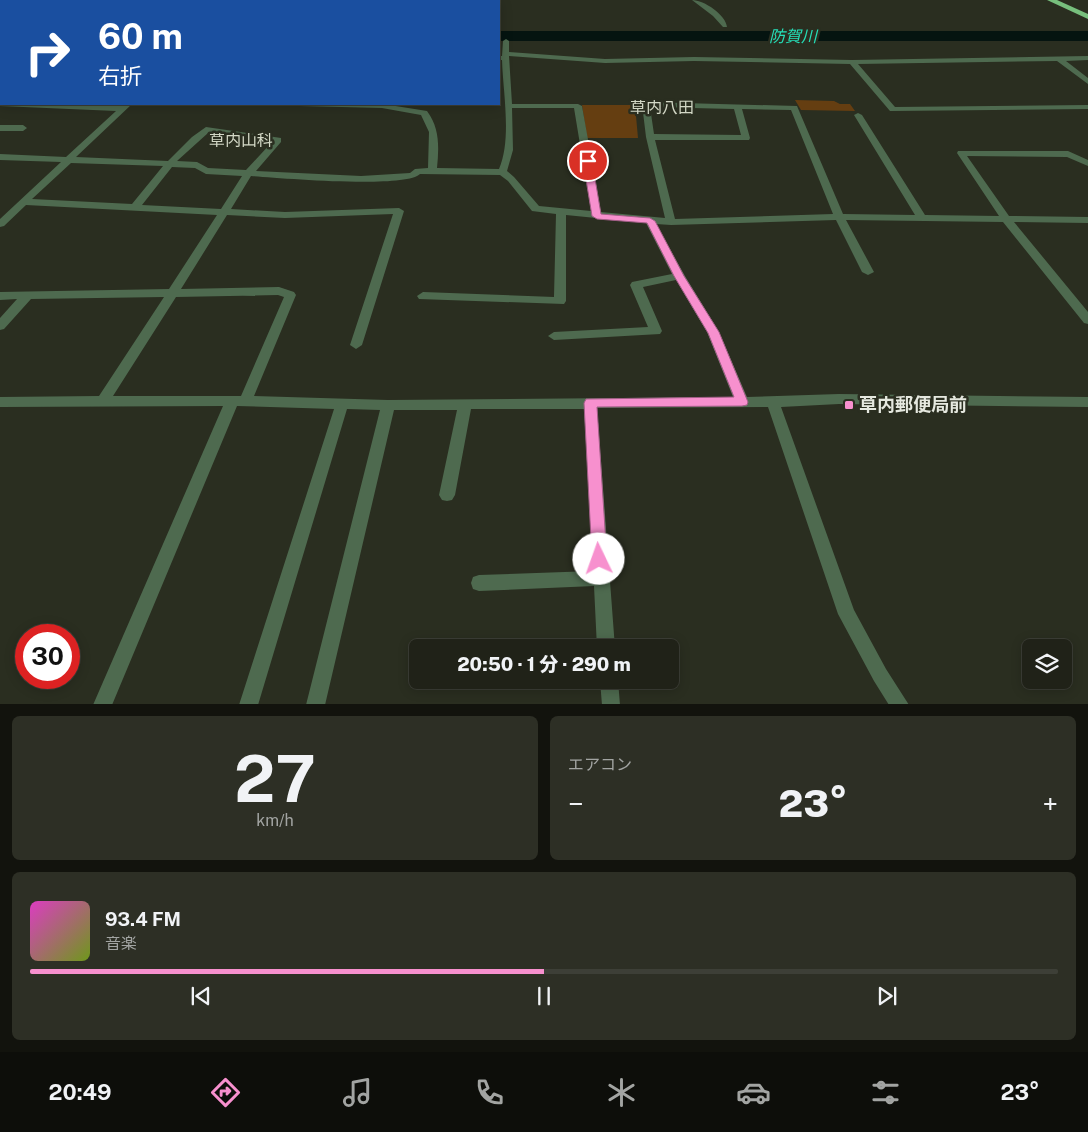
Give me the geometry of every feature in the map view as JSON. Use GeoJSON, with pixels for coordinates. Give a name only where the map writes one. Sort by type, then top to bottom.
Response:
{"type":"FeatureCollection","features":[{"type":"Feature","properties":{"kind":"highway"},"geometry":{"type":"LineString","coordinates":[[1051,0],[1088,17]]}},
{"type":"Feature","properties":{"kind":"street"},"geometry":{"type":"LineString","coordinates":[[695,0],[703,7],[717,13],[725,26]]}},
{"type":"Feature","properties":{"kind":"street"},"geometry":{"type":"LineString","coordinates":[[502,172],[507,164],[508,106],[503,57],[506,41]]}},
{"type":"Feature","properties":{"kind":"street"},"geometry":{"type":"LineString","coordinates":[[503,57],[605,61],[694,59],[852,62],[1088,58]]}},
{"type":"Feature","properties":{"kind":"street"},"geometry":{"type":"LineString","coordinates":[[1059,59],[1088,82]]}},
{"type":"Feature","properties":{"kind":"street"},"geometry":{"type":"LineString","coordinates":[[852,62],[893,109],[1088,108]]}},
{"type":"Feature","properties":{"kind":"street"},"geometry":{"type":"LineString","coordinates":[[671,222],[650,137],[646,104],[794,108],[839,216],[868,272]]}},
{"type":"Feature","properties":{"kind":"street"},"geometry":{"type":"LineString","coordinates":[[63,105],[126,106]]}},
{"type":"Feature","properties":{"kind":"street"},"geometry":{"type":"LineString","coordinates":[[373,105],[396,107],[424,113],[428,117],[433,140],[432,170]]}},
{"type":"Feature","properties":{"kind":"street"},"geometry":{"type":"LineString","coordinates":[[0,224],[126,106]]}},
{"type":"Feature","properties":{"kind":"street"},"geometry":{"type":"LineString","coordinates":[[508,106],[578,106],[597,216]]}},
{"type":"Feature","properties":{"kind":"street"},"geometry":{"type":"LineString","coordinates":[[650,137],[746,138],[737,106]]}},
{"type":"Feature","properties":{"kind":"street"},"geometry":{"type":"LineString","coordinates":[[858,115],[922,218]]}},
{"type":"Feature","properties":{"kind":"street"},"geometry":{"type":"LineString","coordinates":[[0,128],[23,128]]}},
{"type":"Feature","properties":{"kind":"street"},"geometry":{"type":"LineString","coordinates":[[103,402],[248,174],[278,140],[206,130],[168,164],[135,207]]}},
{"type":"Feature","properties":{"kind":"street"},"geometry":{"type":"LineString","coordinates":[[1088,163],[1068,154],[962,153],[1006,219],[1088,320]]}},
{"type":"Feature","properties":{"kind":"street"},"geometry":{"type":"LineString","coordinates":[[0,157],[197,165],[206,171],[361,179],[413,176],[418,171],[432,170],[502,172],[511,179],[536,209],[650,221],[671,222],[839,216],[1088,220]]}},
{"type":"Feature","properties":{"kind":"street"},"geometry":{"type":"LineString","coordinates":[[23,202],[285,214],[398,211],[356,345]]}},
{"type":"Feature","properties":{"kind":"street"},"geometry":{"type":"LineString","coordinates":[[423,296],[560,301],[561,212]]}},
{"type":"Feature","properties":{"kind":"street"},"geometry":{"type":"LineString","coordinates":[[650,221],[679,276],[713,332],[742,402]]}},
{"type":"Feature","properties":{"kind":"street"},"geometry":{"type":"LineString","coordinates":[[554,336],[656,331],[636,285],[679,276]]}},
{"type":"Feature","properties":{"kind":"street"},"geometry":{"type":"LineString","coordinates":[[0,296],[279,291],[290,295],[238,402],[102,704]]}},
{"type":"Feature","properties":{"kind":"street"},"geometry":{"type":"LineString","coordinates":[[0,326],[26,296]]}},
{"type":"Feature","properties":{"kind":"street"},"geometry":{"type":"LineString","coordinates":[[0,402],[238,402],[388,405],[773,402],[839,399],[1088,402]]}},
{"type":"Feature","properties":{"kind":"street"},"geometry":{"type":"LineString","coordinates":[[773,402],[847,614],[880,674],[900,704]]}},
{"type":"Feature","properties":{"kind":"street"},"geometry":{"type":"LineString","coordinates":[[590,403],[605,639]]}},
{"type":"Feature","properties":{"kind":"street"},"geometry":{"type":"LineString","coordinates":[[248,704],[342,404]]}},
{"type":"Feature","properties":{"kind":"street"},"geometry":{"type":"LineString","coordinates":[[447,495],[465,404]]}},
{"type":"Feature","properties":{"kind":"street"},"geometry":{"type":"LineString","coordinates":[[315,704],[388,405]]}},
{"type":"Feature","properties":{"kind":"street"},"geometry":{"type":"LineString","coordinates":[[479,583],[600,578]]}},
{"type":"Feature","properties":{"kind":"street"},"geometry":{"type":"LineString","coordinates":[[610,689],[611,704]]}},
{"type":"Feature","properties":{"kind":"shaded area"},"geometry":{"type":"Polygon","coordinates":[[[795,100],[834,101],[840,104],[850,104],[855,111],[801,110],[795,100]]]}},
{"type":"Feature","properties":{"kind":"shaded area"},"geometry":{"type":"Polygon","coordinates":[[[582,105],[635,105],[638,138],[587,138],[582,105]]]}},
{"type":"Feature","properties":{"kind":"waterway","name":"防賀川"},"geometry":{"type":"LineString","coordinates":[[500,36],[1088,36]]}},
{"type":"Feature","properties":{"kind":"place","name":"草内郵便局前"},"geometry":{"type":"Point","coordinates":[849,405]}},
{"type":"Feature","properties":{"kind":"district","name":"草内八田"},"geometry":{"type":"Point","coordinates":[662,107]}},
{"type":"Feature","properties":{"kind":"district","name":"草内山科"},"geometry":{"type":"Point","coordinates":[241,140]}},
{"type":"Feature","properties":{"kind":"route"},"geometry":{"type":"LineString","coordinates":[[588,161],[597,216],[650,221],[659,241],[713,332],[742,402],[590,403],[599,559]]}}]}
